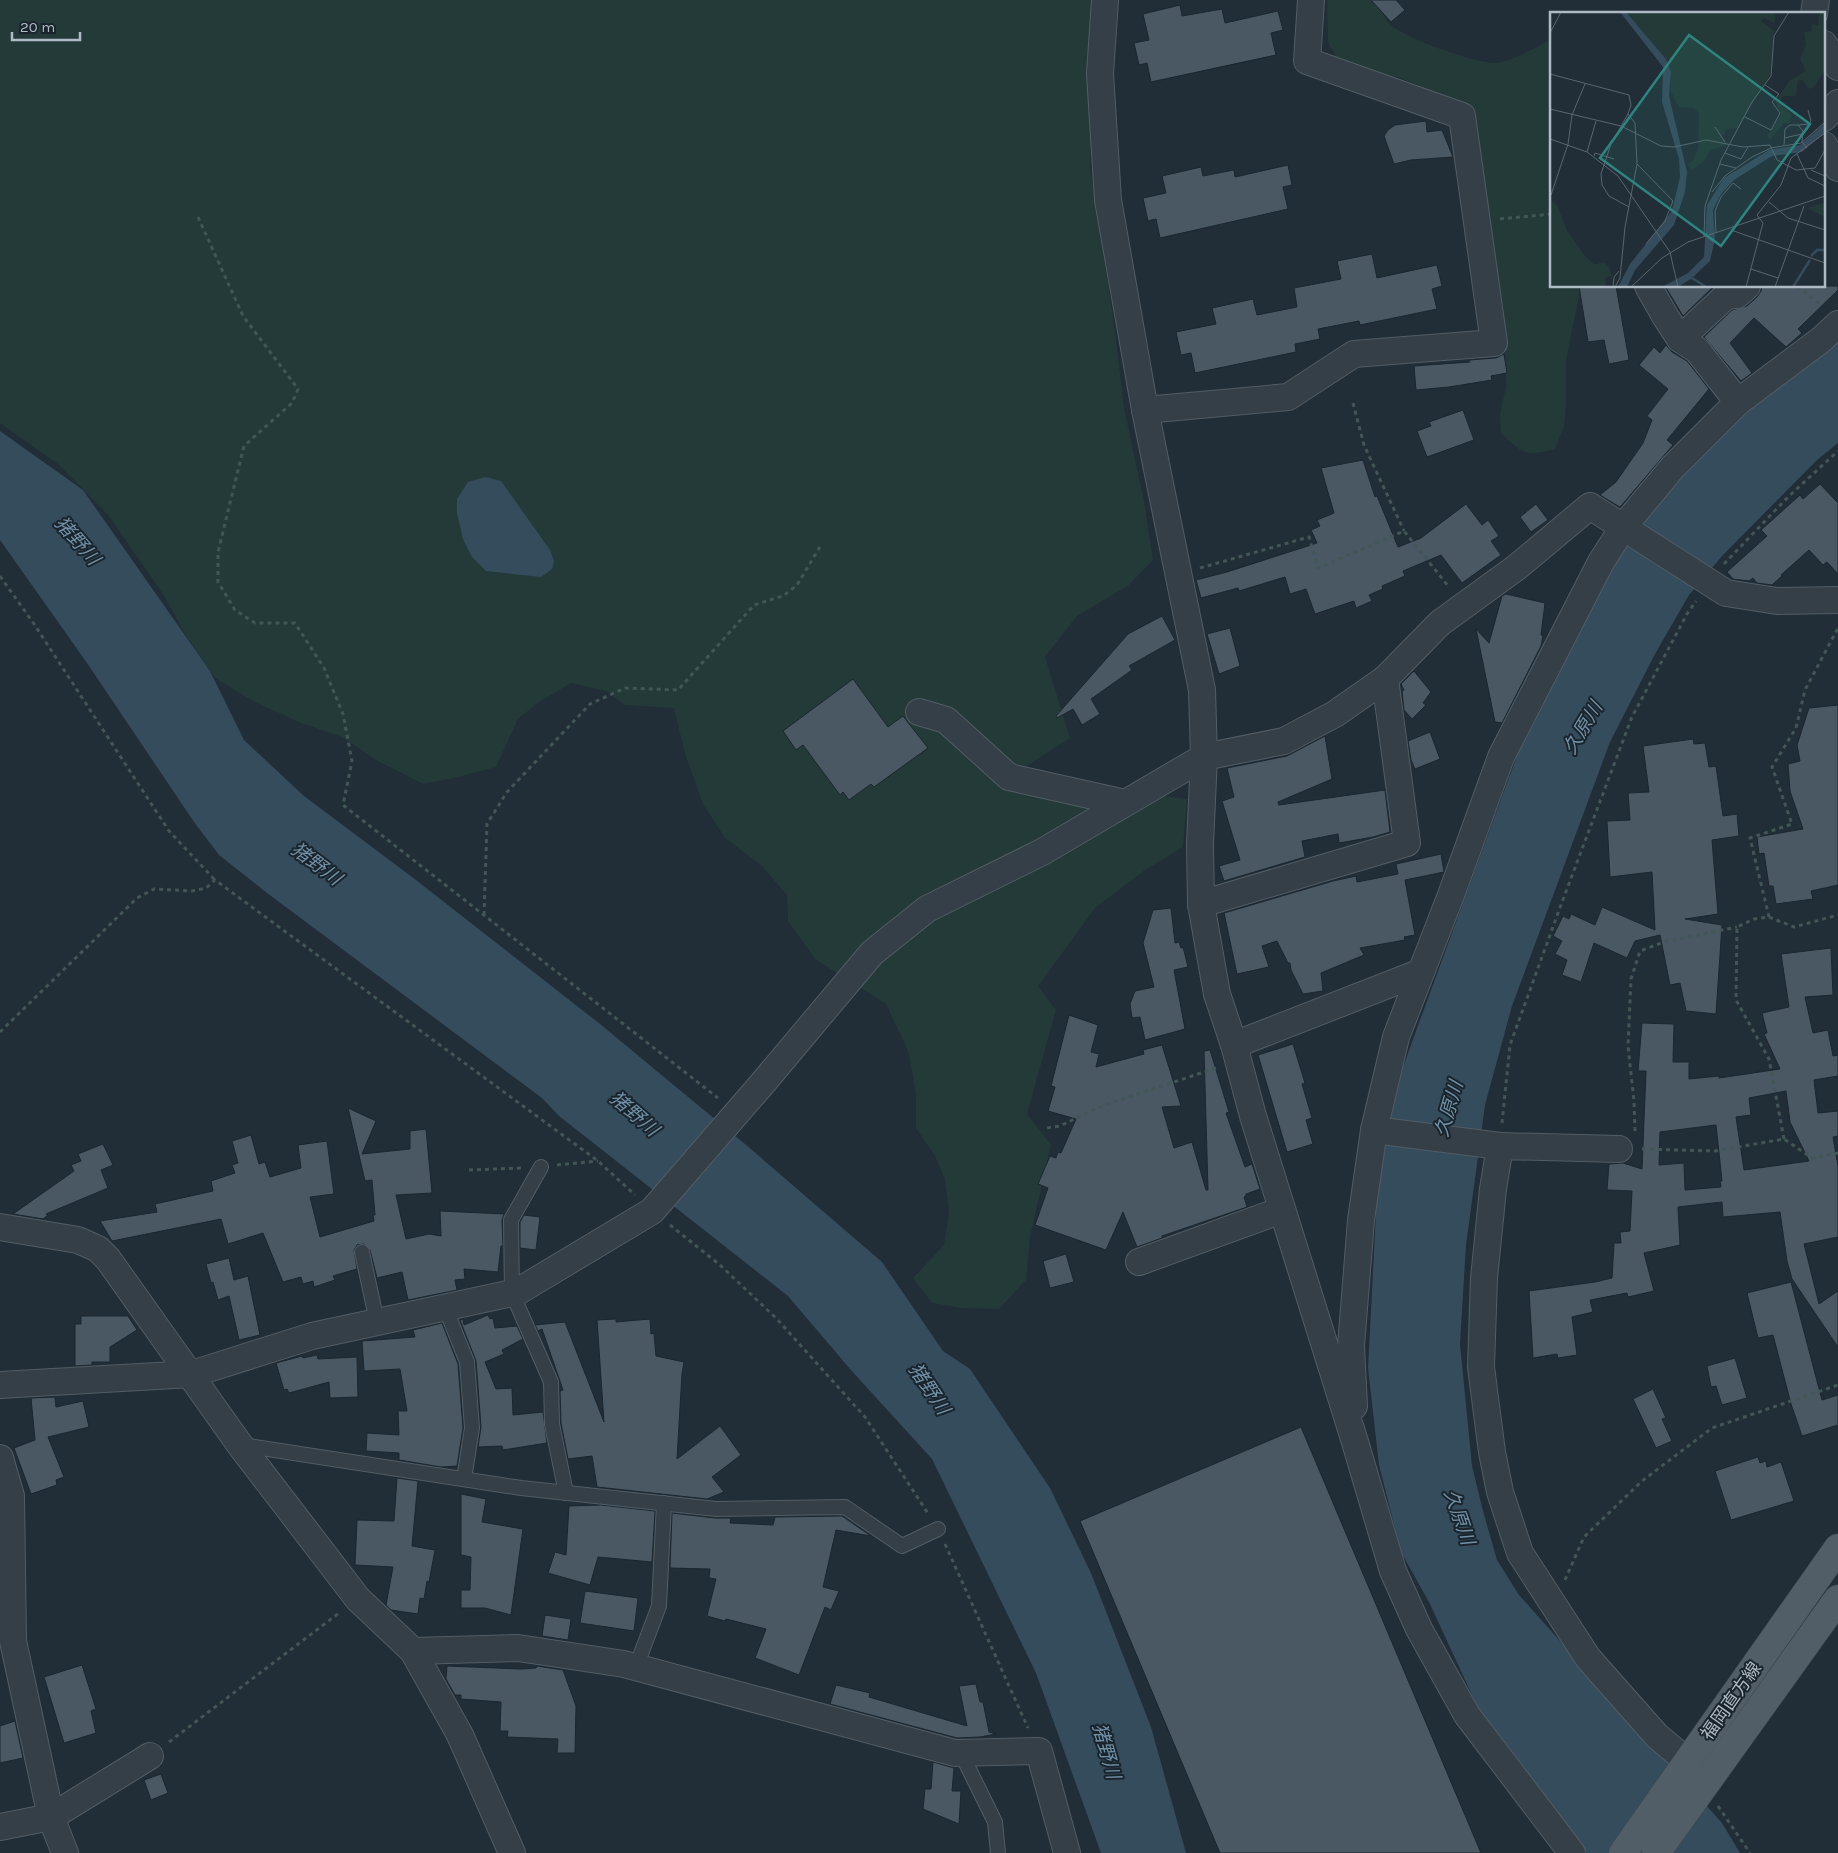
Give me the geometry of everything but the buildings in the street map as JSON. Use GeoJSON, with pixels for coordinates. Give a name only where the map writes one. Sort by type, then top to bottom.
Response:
{"type":"FeatureCollection","features":[{"type":"Feature","properties":{"kind":"main road","name":"福岡直方線"},"geometry":{"type":"LineString","coordinates":[[1656,1853],[1692,1772],[1838,1548]]}},
{"type":"Feature","properties":{"kind":"main road","name":"福岡直方線"},"geometry":{"type":"LineString","coordinates":[[1623,1853],[1692,1772],[1828,1625],[1838,1599]]}},
{"type":"Feature","properties":{"kind":"street"},"geometry":{"type":"LineString","coordinates":[[1105,0],[1100,74],[1108,200],[1145,410],[1202,690],[1204,757],[1200,844],[1201,904],[1217,994],[1393,1571],[1420,1629],[1467,1714],[1572,1853]]}},
{"type":"Feature","properties":{"kind":"street"},"geometry":{"type":"LineString","coordinates":[[1145,410],[1288,397],[1354,354],[1494,343],[1462,116],[1307,61],[1311,0]]}},
{"type":"Feature","properties":{"kind":"street"},"geometry":{"type":"LineString","coordinates":[[1826,47],[1838,67]]}},
{"type":"Feature","properties":{"kind":"street"},"geometry":{"type":"LineString","coordinates":[[1826,116],[1838,103]]}},
{"type":"Feature","properties":{"kind":"street"},"geometry":{"type":"LineString","coordinates":[[1649,288],[1680,339],[1697,350],[1738,402]]}},
{"type":"Feature","properties":{"kind":"street"},"geometry":{"type":"LineString","coordinates":[[1680,339],[1726,296],[1737,295],[1745,288]]}},
{"type":"Feature","properties":{"kind":"street"},"geometry":{"type":"LineString","coordinates":[[1355,1442],[1351,1346],[1361,1220],[1374,1130],[1396,1037],[1501,757],[1601,562],[1624,526],[1672,468],[1738,402],[1822,339],[1831,316]]}},
{"type":"Feature","properties":{"kind":"street"},"geometry":{"type":"LineString","coordinates":[[0,1385],[192,1374],[312,1336],[516,1292],[655,1207],[762,1084],[872,952],[927,909],[1042,852],[1204,757],[1284,741],[1335,714],[1385,678],[1440,623],[1516,567],[1590,506],[1726,593],[1777,601],[1838,600]]}},
{"type":"Feature","properties":{"kind":"street"},"geometry":{"type":"LineString","coordinates":[[1201,904],[1407,843],[1385,678]]}},
{"type":"Feature","properties":{"kind":"street"},"geometry":{"type":"LineString","coordinates":[[919,712],[946,720],[1008,777],[1125,803]]}},
{"type":"Feature","properties":{"kind":"street"},"geometry":{"type":"LineString","coordinates":[[1236,1053],[1421,972]]}},
{"type":"Feature","properties":{"kind":"street"},"geometry":{"type":"LineString","coordinates":[[1374,1130],[1500,1146],[1627,1149]]}},
{"type":"Feature","properties":{"kind":"street"},"geometry":{"type":"LineString","coordinates":[[1500,1146],[1493,1189],[1484,1278],[1481,1367],[1492,1452],[1500,1492],[1520,1553],[1588,1658],[1657,1736],[1692,1772]]}},
{"type":"Feature","properties":{"kind":"street"},"geometry":{"type":"LineString","coordinates":[[1139,1262],[1282,1210]]}},
{"type":"Feature","properties":{"kind":"street"},"geometry":{"type":"LineString","coordinates":[[0,1227],[78,1240],[98,1248],[108,1259],[192,1374],[240,1445],[358,1599],[413,1651],[460,1735],[512,1853]]}},
{"type":"Feature","properties":{"kind":"street"},"geometry":{"type":"LineString","coordinates":[[0,1458],[11,1496],[13,1641],[51,1817],[64,1853]]}},
{"type":"Feature","properties":{"kind":"street"},"geometry":{"type":"LineString","coordinates":[[413,1651],[518,1648],[624,1664],[956,1753],[1039,1751],[1067,1853]]}},
{"type":"Feature","properties":{"kind":"street"},"geometry":{"type":"LineString","coordinates":[[0,1827],[51,1817],[150,1756]]}},
{"type":"Feature","properties":{"kind":"lane"},"geometry":{"type":"LineString","coordinates":[[541,1167],[511,1220],[512,1293],[551,1382],[552,1424],[566,1493]]}},
{"type":"Feature","properties":{"kind":"lane"},"geometry":{"type":"LineString","coordinates":[[362,1252],[377,1322]]}},
{"type":"Feature","properties":{"kind":"lane"},"geometry":{"type":"LineString","coordinates":[[445,1307],[467,1362],[472,1428],[464,1479]]}},
{"type":"Feature","properties":{"kind":"lane"},"geometry":{"type":"LineString","coordinates":[[240,1445],[566,1493],[716,1509],[845,1507],[902,1546],[938,1529]]}},
{"type":"Feature","properties":{"kind":"lane"},"geometry":{"type":"LineString","coordinates":[[636,1667],[659,1606],[664,1503]]}},
{"type":"Feature","properties":{"kind":"lane"},"geometry":{"type":"LineString","coordinates":[[961,1752],[995,1822],[998,1853]]}},
{"type":"Feature","properties":{"kind":"path"},"geometry":{"type":"LineString","coordinates":[[1476,222],[1550,214]]}},
{"type":"Feature","properties":{"kind":"path"},"geometry":{"type":"LineString","coordinates":[[198,217],[243,316],[298,389],[292,402],[244,446],[218,552],[218,582],[235,610],[255,623],[295,623],[324,668],[343,714],[352,760],[343,805],[737,1112]]}},
{"type":"Feature","properties":{"kind":"path"},"geometry":{"type":"LineString","coordinates":[[1799,288],[1831,316]]}},
{"type":"Feature","properties":{"kind":"path"},"geometry":{"type":"LineString","coordinates":[[1353,403],[1364,445],[1404,531],[1464,605]]}},
{"type":"Feature","properties":{"kind":"path"},"geometry":{"type":"LineString","coordinates":[[1500,1146],[1510,1045],[1632,717],[1687,614],[1709,583],[1735,551],[1788,497],[1838,451]]}},
{"type":"Feature","properties":{"kind":"path"},"geometry":{"type":"LineString","coordinates":[[1178,575],[1309,537],[1318,568],[1404,531]]}},
{"type":"Feature","properties":{"kind":"path"},"geometry":{"type":"LineString","coordinates":[[484,915],[487,824],[507,792],[590,704],[624,688],[678,690],[754,605],[783,596],[797,585],[821,545]]}},
{"type":"Feature","properties":{"kind":"path"},"geometry":{"type":"LineString","coordinates":[[0,576],[39,632],[169,831],[215,880],[598,1161],[655,1207],[776,1318],[865,1417],[938,1529],[1039,1751]]}},
{"type":"Feature","properties":{"kind":"path"},"geometry":{"type":"LineString","coordinates":[[1769,917],[1750,838],[1792,824],[1772,767],[1796,728],[1805,690],[1838,628]]}},
{"type":"Feature","properties":{"kind":"path"},"geometry":{"type":"LineString","coordinates":[[0,1032],[137,898],[154,889],[192,891],[206,888],[215,880]]}},
{"type":"Feature","properties":{"kind":"path"},"geometry":{"type":"LineString","coordinates":[[1838,915],[1794,927],[1769,917],[1754,919],[1737,927],[1664,942],[1640,951],[1631,979],[1628,1046],[1634,1101],[1627,1149],[1716,1151],[1784,1139],[1812,1158],[1838,1153]]}},
{"type":"Feature","properties":{"kind":"path"},"geometry":{"type":"LineString","coordinates":[[1737,927],[1736,1000],[1769,1059],[1784,1139]]}},
{"type":"Feature","properties":{"kind":"path"},"geometry":{"type":"LineString","coordinates":[[1047,1128],[1060,1126],[1099,1107],[1236,1053]]}},
{"type":"Feature","properties":{"kind":"path"},"geometry":{"type":"LineString","coordinates":[[1554,1606],[1584,1537],[1642,1481],[1712,1428],[1838,1385]]}},
{"type":"Feature","properties":{"kind":"path"},"geometry":{"type":"LineString","coordinates":[[150,1756],[358,1599]]}},
{"type":"Feature","properties":{"kind":"path"},"geometry":{"type":"LineString","coordinates":[[1692,1772],[1750,1853]]}},
{"type":"Feature","properties":{"kind":"green space"},"geometry":{"type":"Polygon","coordinates":[[[0,0],[1096,0],[1090,166],[1115,331],[1124,408],[1144,501],[1153,560],[1129,585],[1077,616],[1045,657],[1070,738],[1024,768],[1108,788],[1187,799],[1183,847],[1145,870],[1095,908],[1038,986],[1056,1010],[1027,1114],[1051,1145],[1030,1237],[1026,1280],[999,1309],[962,1308],[932,1303],[913,1278],[944,1245],[949,1212],[945,1179],[935,1156],[916,1128],[916,1095],[909,1053],[886,1004],[815,959],[788,921],[787,895],[761,865],[725,838],[703,804],[685,754],[674,708],[625,705],[607,691],[571,683],[539,702],[518,719],[496,767],[423,784],[378,761],[342,737],[301,723],[253,701],[215,678],[186,636],[165,597],[108,515],[58,464],[0,423],[0,0]]]}},
{"type":"Feature","properties":{"kind":"green space"},"geometry":{"type":"Polygon","coordinates":[[[1327,0],[1378,0],[1387,21],[1406,34],[1438,48],[1485,62],[1495,63],[1508,60],[1550,40],[1550,288],[1581,288],[1566,360],[1564,427],[1555,449],[1537,453],[1525,452],[1501,433],[1500,415],[1506,386],[1504,309],[1462,103],[1398,77],[1356,67],[1337,59],[1328,42],[1327,0]]]}},
{"type":"Feature","properties":{"kind":"water","name":"久原川"},"geometry":{"type":"Polygon","coordinates":[[[1838,338],[1838,443],[1817,460],[1723,555],[1689,595],[1655,654],[1610,742],[1512,1006],[1485,1105],[1466,1245],[1460,1344],[1472,1466],[1497,1560],[1519,1595],[1722,1823],[1740,1853],[1587,1853],[1484,1721],[1430,1604],[1401,1552],[1379,1465],[1368,1368],[1379,1155],[1391,1103],[1412,1042],[1532,715],[1613,557],[1683,467],[1762,394],[1838,338]]]}},
{"type":"Feature","properties":{"kind":"water","name":"猪野川"},"geometry":{"type":"Polygon","coordinates":[[[0,431],[83,490],[210,671],[244,740],[304,796],[416,880],[600,1024],[745,1144],[882,1262],[943,1351],[970,1369],[1050,1488],[1091,1573],[1151,1727],[1186,1853],[1101,1853],[1036,1673],[932,1459],[850,1369],[788,1296],[559,1116],[542,1098],[267,893],[219,855],[194,822],[87,663],[0,540],[0,431]]]}},
{"type":"Feature","properties":{"kind":"water"},"geometry":{"type":"Polygon","coordinates":[[[485,477],[501,481],[550,550],[554,561],[552,569],[541,577],[486,571],[472,557],[463,539],[457,513],[457,499],[468,482],[485,477]]]}}]}
